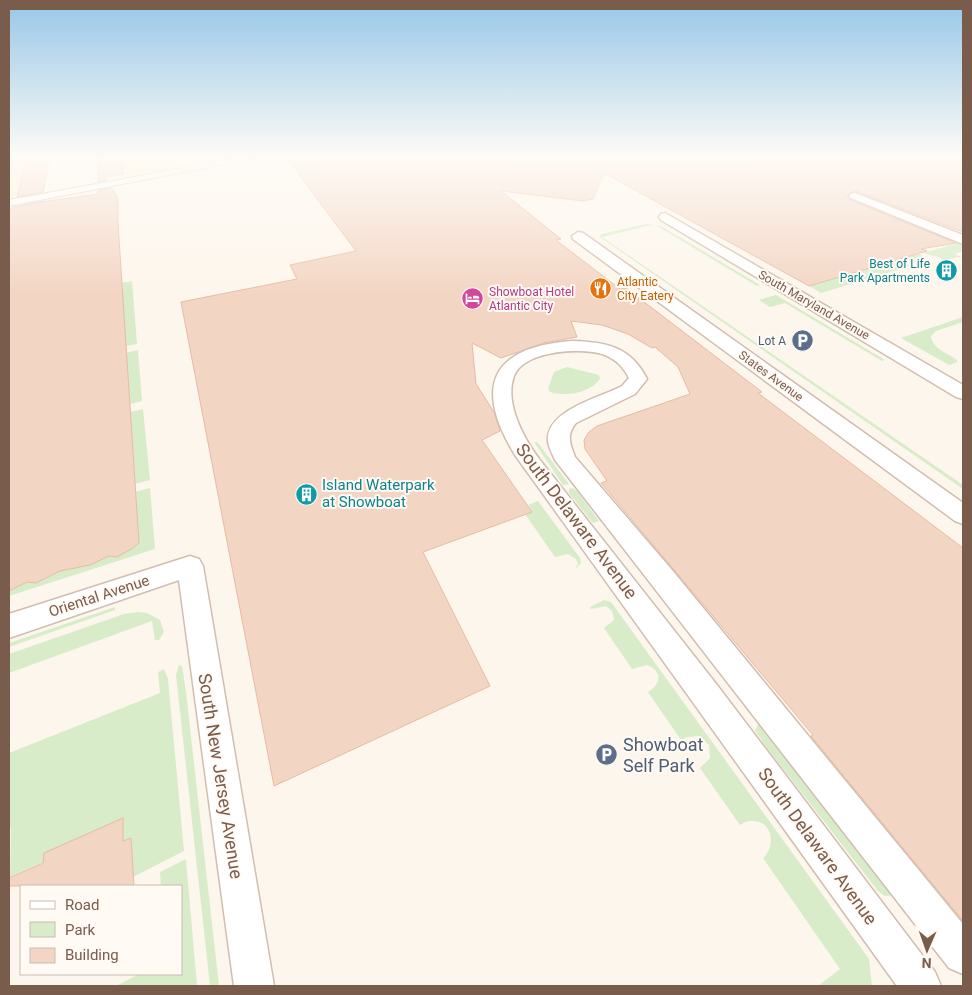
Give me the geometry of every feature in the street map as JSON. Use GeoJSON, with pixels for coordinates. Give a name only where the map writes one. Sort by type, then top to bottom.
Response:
{"type":"FeatureCollection","features":[{"type":"Feature","properties":{"kind":"street"},"geometry":{"type":"LineString","coordinates":[[871,202],[963,240]]}},
{"type":"Feature","properties":{"kind":"street"},"geometry":{"type":"LineString","coordinates":[[898,202],[963,228]]}},
{"type":"Feature","properties":{"kind":"street","name":"South Maryland Avenue"},"geometry":{"type":"LineString","coordinates":[[666,217],[963,393]]}},
{"type":"Feature","properties":{"kind":"street","name":"States Avenue"},"geometry":{"type":"LineString","coordinates":[[578,236],[963,515]]}},
{"type":"Feature","properties":{"kind":"street","name":"South Delaware Avenue"},"geometry":{"type":"LineString","coordinates":[[921,986],[705,692],[566,511],[515,439],[506,409],[503,385],[506,373],[520,357],[556,347],[587,346],[616,354],[631,366],[638,379],[634,386],[623,395],[567,418],[560,430],[559,449],[963,954]]}},
{"type":"Feature","properties":{"kind":"street","name":"Oriental Avenue"},"geometry":{"type":"LineString","coordinates":[[9,626],[190,566]]}},
{"type":"Feature","properties":{"kind":"street","name":"South New Jersey Avenue"},"geometry":{"type":"LineString","coordinates":[[190,566],[254,986]]}},
{"type":"Feature","properties":{"kind":"green space"},"geometry":{"type":"Polygon","coordinates":[[[647,224],[661,226],[760,285],[757,286],[657,226],[651,225],[602,237],[963,485],[963,489],[600,237],[601,234],[647,224]]]}},
{"type":"Feature","properties":{"kind":"green space"},"geometry":{"type":"Polygon","coordinates":[[[958,243],[963,245],[963,251],[955,254],[963,258],[957,257],[943,261],[941,260],[943,259],[923,253],[958,243]]]}},
{"type":"Feature","properties":{"kind":"green space"},"geometry":{"type":"Polygon","coordinates":[[[918,254],[925,257],[921,259],[929,263],[936,263],[924,266],[913,261],[906,263],[910,266],[821,293],[809,286],[918,254]]]}},
{"type":"Feature","properties":{"kind":"green space"},"geometry":{"type":"Polygon","coordinates":[[[132,281],[137,344],[126,346],[122,283],[132,281]]]}},
{"type":"Feature","properties":{"kind":"green space"},"geometry":{"type":"Polygon","coordinates":[[[776,295],[885,360],[882,361],[785,303],[770,307],[759,300],[776,295]]]}},
{"type":"Feature","properties":{"kind":"green space"},"geometry":{"type":"Polygon","coordinates":[[[963,317],[963,322],[936,331],[931,336],[937,347],[957,360],[957,362],[949,365],[901,338],[963,317]]]}},
{"type":"Feature","properties":{"kind":"green space"},"geometry":{"type":"Polygon","coordinates":[[[138,350],[142,401],[130,404],[126,353],[138,350]]]}},
{"type":"Feature","properties":{"kind":"green space"},"geometry":{"type":"Polygon","coordinates":[[[567,367],[599,375],[600,379],[590,388],[577,393],[563,394],[550,392],[548,389],[554,372],[567,367]]]}},
{"type":"Feature","properties":{"kind":"green space"},"geometry":{"type":"Polygon","coordinates":[[[143,409],[150,480],[135,484],[130,412],[143,409]]]}},
{"type":"Feature","properties":{"kind":"green space"},"geometry":{"type":"Polygon","coordinates":[[[534,442],[538,443],[569,484],[563,485],[534,442]]]}},
{"type":"Feature","properties":{"kind":"green space"},"geometry":{"type":"Polygon","coordinates":[[[150,488],[155,549],[9,596],[9,591],[27,582],[36,583],[60,571],[90,565],[109,556],[117,557],[133,548],[139,543],[135,492],[150,488]]]}},
{"type":"Feature","properties":{"kind":"green space"},"geometry":{"type":"Polygon","coordinates":[[[572,488],[577,491],[599,521],[593,523],[569,493],[569,489],[572,488]]]}},
{"type":"Feature","properties":{"kind":"green space"},"geometry":{"type":"Polygon","coordinates":[[[538,501],[580,558],[581,563],[575,570],[578,564],[576,559],[568,554],[555,557],[525,514],[532,511],[528,505],[538,501]]]}},
{"type":"Feature","properties":{"kind":"green space"},"geometry":{"type":"Polygon","coordinates":[[[604,600],[611,602],[869,959],[872,986],[818,986],[840,969],[763,858],[770,847],[771,840],[768,829],[764,824],[751,821],[740,825],[700,768],[710,758],[709,745],[699,736],[687,737],[681,740],[648,692],[658,682],[656,671],[647,665],[632,669],[604,628],[614,620],[612,611],[606,606],[591,609],[590,607],[604,600]]]}},
{"type":"Feature","properties":{"kind":"green space"},"geometry":{"type":"Polygon","coordinates":[[[115,607],[115,610],[9,647],[9,643],[115,607]]]}},
{"type":"Feature","properties":{"kind":"green space"},"geometry":{"type":"Polygon","coordinates":[[[147,613],[160,620],[164,632],[159,640],[155,640],[152,621],[9,673],[9,654],[124,614],[147,613]]]}},
{"type":"Feature","properties":{"kind":"green space"},"geometry":{"type":"Polygon","coordinates":[[[179,665],[182,666],[186,692],[219,986],[210,986],[176,675],[179,665]]]}},
{"type":"Feature","properties":{"kind":"green space"},"geometry":{"type":"Polygon","coordinates":[[[164,669],[168,679],[184,851],[125,881],[132,856],[131,838],[123,841],[123,819],[43,862],[10,877],[9,753],[160,693],[158,672],[164,669]]]}},
{"type":"Feature","properties":{"kind":"green space"},"geometry":{"type":"Polygon","coordinates":[[[758,725],[762,725],[894,895],[885,896],[878,891],[767,748],[755,730],[758,725]]]}},
{"type":"Feature","properties":{"kind":"green space"},"geometry":{"type":"Polygon","coordinates":[[[186,859],[197,986],[116,986],[137,975],[182,975],[182,885],[161,885],[160,872],[186,859]]]}},
{"type":"Feature","properties":{"kind":"building"},"geometry":{"type":"Polygon","coordinates":[[[39,202],[118,202],[139,543],[117,557],[109,556],[90,565],[60,571],[36,583],[27,582],[9,591],[9,210],[14,207],[39,202]]]}},
{"type":"Feature","properties":{"kind":"building"},"geometry":{"type":"Polygon","coordinates":[[[320,202],[515,202],[561,239],[556,240],[620,289],[626,288],[762,392],[758,393],[963,548],[963,921],[811,736],[813,735],[601,483],[607,481],[585,449],[584,440],[589,432],[597,426],[690,394],[678,367],[655,347],[652,348],[628,334],[602,325],[571,321],[577,337],[544,343],[501,358],[472,343],[476,384],[494,412],[500,431],[482,440],[532,512],[423,552],[490,686],[274,786],[181,302],[297,279],[290,265],[356,251],[320,202]]]}},
{"type":"Feature","properties":{"kind":"building"},"geometry":{"type":"Polygon","coordinates":[[[657,202],[856,202],[956,243],[921,249],[927,251],[809,286],[657,202]]]}},
{"type":"Feature","properties":{"kind":"building"},"geometry":{"type":"Polygon","coordinates":[[[886,202],[963,202],[963,232],[886,202]]]}},
{"type":"Feature","properties":{"kind":"building"},"geometry":{"type":"Polygon","coordinates":[[[123,818],[123,841],[131,838],[134,885],[9,886],[9,878],[43,863],[44,853],[123,818]]]}},
{"type":"Feature","properties":{"kind":"place","name":"Best of Life Park Apartments"},"geometry":{"type":"Point","coordinates":[946,271]}},
{"type":"Feature","properties":{"kind":"place","name":"Atlantic City Eatery"},"geometry":{"type":"Point","coordinates":[601,289]}},
{"type":"Feature","properties":{"kind":"place","name":"Showboat Hotel Atlantic City"},"geometry":{"type":"Point","coordinates":[473,299]}},
{"type":"Feature","properties":{"kind":"place","name":"Lot A"},"geometry":{"type":"Point","coordinates":[802,341]}},
{"type":"Feature","properties":{"kind":"place","name":"Island Waterpark at Showboat"},"geometry":{"type":"Point","coordinates":[306,494]}},
{"type":"Feature","properties":{"kind":"place","name":"Showboat Self Park"},"geometry":{"type":"Point","coordinates":[607,754]}}]}
